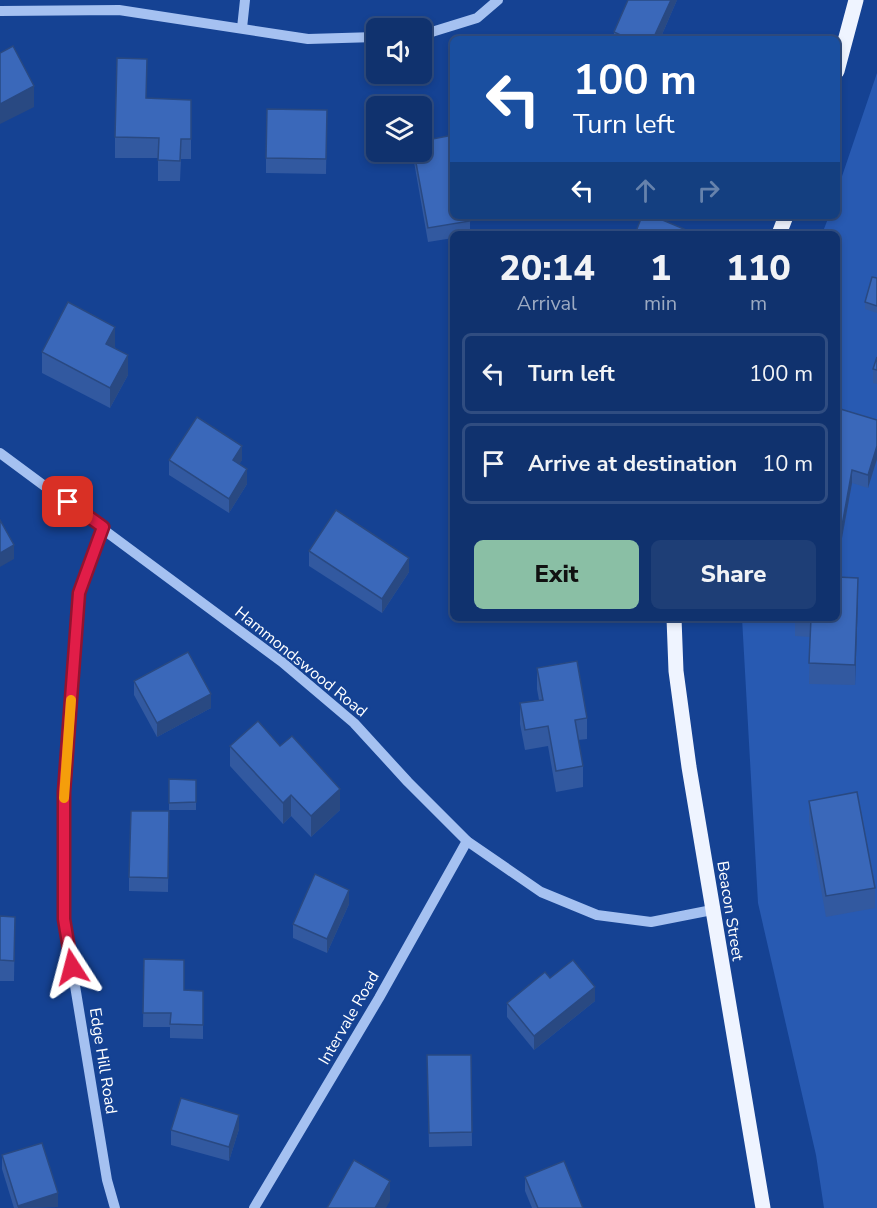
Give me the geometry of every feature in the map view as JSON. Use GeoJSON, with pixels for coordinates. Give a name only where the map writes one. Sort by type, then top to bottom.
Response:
{"type":"FeatureCollection","features":[{"type":"Feature","properties":{"kind":"main road"},"geometry":{"type":"LineString","coordinates":[[840,60],[856,0]]}},
{"type":"Feature","properties":{"kind":"main road","name":"Beacon Street"},"geometry":{"type":"LineString","coordinates":[[674,621],[680,703],[712,910],[763,1208]]}},
{"type":"Feature","properties":{"kind":"street"},"geometry":{"type":"LineString","coordinates":[[242,28],[245,0]]}},
{"type":"Feature","properties":{"kind":"street"},"geometry":{"type":"LineString","coordinates":[[432,32],[477,18],[498,0]]}},
{"type":"Feature","properties":{"kind":"street"},"geometry":{"type":"LineString","coordinates":[[0,11],[119,10],[308,39],[366,37]]}},
{"type":"Feature","properties":{"kind":"street","name":"Hammondswood Road"},"geometry":{"type":"LineString","coordinates":[[0,453],[103,527],[282,662],[354,723],[408,782],[467,841],[541,892],[597,915],[651,922],[712,910]]}},
{"type":"Feature","properties":{"kind":"street","name":"Edge Hill Road"},"geometry":{"type":"LineString","coordinates":[[103,527],[79,593],[64,792],[64,919],[107,1179],[115,1208]]}},
{"type":"Feature","properties":{"kind":"street","name":"Intervale Road"},"geometry":{"type":"LineString","coordinates":[[254,1208],[379,998],[467,841]]}},
{"type":"Feature","properties":{"kind":"shaded area"},"geometry":{"type":"Polygon","coordinates":[[[877,73],[877,1208],[824,1208],[816,1155],[758,903],[742,621],[840,621],[840,231],[823,231],[828,219],[840,219],[840,182],[877,73]]]}},
{"type":"Feature","properties":{"kind":"building"},"geometry":{"type":"Polygon","coordinates":[[[628,0],[671,0],[654,36],[623,36],[614,32],[628,0]]]}},
{"type":"Feature","properties":{"kind":"building"},"geometry":{"type":"Polygon","coordinates":[[[13,46],[34,86],[0,104],[0,53],[13,46]]]}},
{"type":"Feature","properties":{"kind":"building"},"geometry":{"type":"Polygon","coordinates":[[[117,58],[147,59],[146,98],[191,100],[191,139],[181,139],[180,161],[158,160],[159,138],[115,137],[117,58]]]}},
{"type":"Feature","properties":{"kind":"building"},"geometry":{"type":"Polygon","coordinates":[[[267,109],[327,110],[326,159],[266,158],[267,109]]]}},
{"type":"Feature","properties":{"kind":"building"},"geometry":{"type":"Polygon","coordinates":[[[450,136],[450,219],[470,219],[470,221],[428,228],[416,162],[432,162],[432,139],[450,136]]]}},
{"type":"Feature","properties":{"kind":"building"},"geometry":{"type":"Polygon","coordinates":[[[641,219],[660,219],[684,229],[683,231],[636,231],[641,219]]]}},
{"type":"Feature","properties":{"kind":"building"},"geometry":{"type":"Polygon","coordinates":[[[872,277],[877,278],[877,306],[865,302],[872,277]]]}},
{"type":"Feature","properties":{"kind":"building"},"geometry":{"type":"Polygon","coordinates":[[[68,302],[115,327],[106,344],[128,355],[110,388],[42,352],[68,302]]]}},
{"type":"Feature","properties":{"kind":"building"},"geometry":{"type":"Polygon","coordinates":[[[877,357],[877,370],[873,369],[877,357]]]}},
{"type":"Feature","properties":{"kind":"building"},"geometry":{"type":"Polygon","coordinates":[[[840,409],[877,420],[877,446],[868,475],[852,470],[840,537],[840,409]]]}},
{"type":"Feature","properties":{"kind":"building"},"geometry":{"type":"Polygon","coordinates":[[[197,417],[242,446],[233,460],[247,469],[229,499],[169,460],[197,417]]]}},
{"type":"Feature","properties":{"kind":"building"},"geometry":{"type":"Polygon","coordinates":[[[336,510],[409,558],[382,599],[309,551],[336,510]]]}},
{"type":"Feature","properties":{"kind":"building"},"geometry":{"type":"Polygon","coordinates":[[[0,520],[14,545],[0,553],[0,520]]]}},
{"type":"Feature","properties":{"kind":"building"},"geometry":{"type":"Polygon","coordinates":[[[840,577],[858,578],[855,665],[809,663],[811,621],[840,621],[840,577]]]}},
{"type":"Feature","properties":{"kind":"building"},"geometry":{"type":"Polygon","coordinates":[[[188,652],[211,694],[157,723],[134,681],[188,652]]]}},
{"type":"Feature","properties":{"kind":"building"},"geometry":{"type":"Polygon","coordinates":[[[577,661],[587,718],[575,720],[583,766],[556,771],[548,726],[525,730],[520,703],[543,700],[537,668],[577,661]]]}},
{"type":"Feature","properties":{"kind":"building"},"geometry":{"type":"Polygon","coordinates":[[[258,721],[280,746],[292,736],[340,789],[311,816],[291,795],[283,803],[230,746],[258,721]]]}},
{"type":"Feature","properties":{"kind":"building"},"geometry":{"type":"Polygon","coordinates":[[[169,779],[196,780],[196,802],[169,803],[169,779]]]}},
{"type":"Feature","properties":{"kind":"building"},"geometry":{"type":"Polygon","coordinates":[[[857,792],[875,888],[826,896],[809,801],[857,792]]]}},
{"type":"Feature","properties":{"kind":"building"},"geometry":{"type":"Polygon","coordinates":[[[131,811],[169,811],[168,878],[129,877],[131,811]]]}},
{"type":"Feature","properties":{"kind":"building"},"geometry":{"type":"Polygon","coordinates":[[[315,874],[349,890],[327,939],[293,924],[315,874]]]}},
{"type":"Feature","properties":{"kind":"building"},"geometry":{"type":"Polygon","coordinates":[[[0,916],[15,917],[14,961],[0,960],[0,916]]]}},
{"type":"Feature","properties":{"kind":"building"},"geometry":{"type":"Polygon","coordinates":[[[144,959],[184,960],[184,990],[203,991],[203,1025],[170,1024],[171,1013],[143,1013],[144,959]]]}},
{"type":"Feature","properties":{"kind":"building"},"geometry":{"type":"Polygon","coordinates":[[[573,960],[595,987],[534,1036],[507,1003],[545,972],[550,978],[573,960]]]}},
{"type":"Feature","properties":{"kind":"building"},"geometry":{"type":"Polygon","coordinates":[[[427,1055],[471,1055],[472,1132],[429,1133],[427,1055]]]}},
{"type":"Feature","properties":{"kind":"building"},"geometry":{"type":"Polygon","coordinates":[[[181,1098],[239,1115],[229,1147],[171,1130],[181,1098]]]}},
{"type":"Feature","properties":{"kind":"building"},"geometry":{"type":"Polygon","coordinates":[[[42,1143],[58,1193],[18,1206],[2,1155],[42,1143]]]}},
{"type":"Feature","properties":{"kind":"building"},"geometry":{"type":"Polygon","coordinates":[[[354,1160],[390,1181],[375,1208],[327,1208],[354,1160]]]}},
{"type":"Feature","properties":{"kind":"building"},"geometry":{"type":"Polygon","coordinates":[[[564,1161],[583,1208],[538,1208],[525,1177],[564,1161]]]}},
{"type":"Feature","properties":{"kind":"slow traffic"},"geometry":{"type":"LineString","coordinates":[[64,798],[71,700]]}},
{"type":"Feature","properties":{"kind":"route"},"geometry":{"type":"LineString","coordinates":[[68,502],[103,527],[79,593],[64,792],[64,919],[72,967]]}}]}
